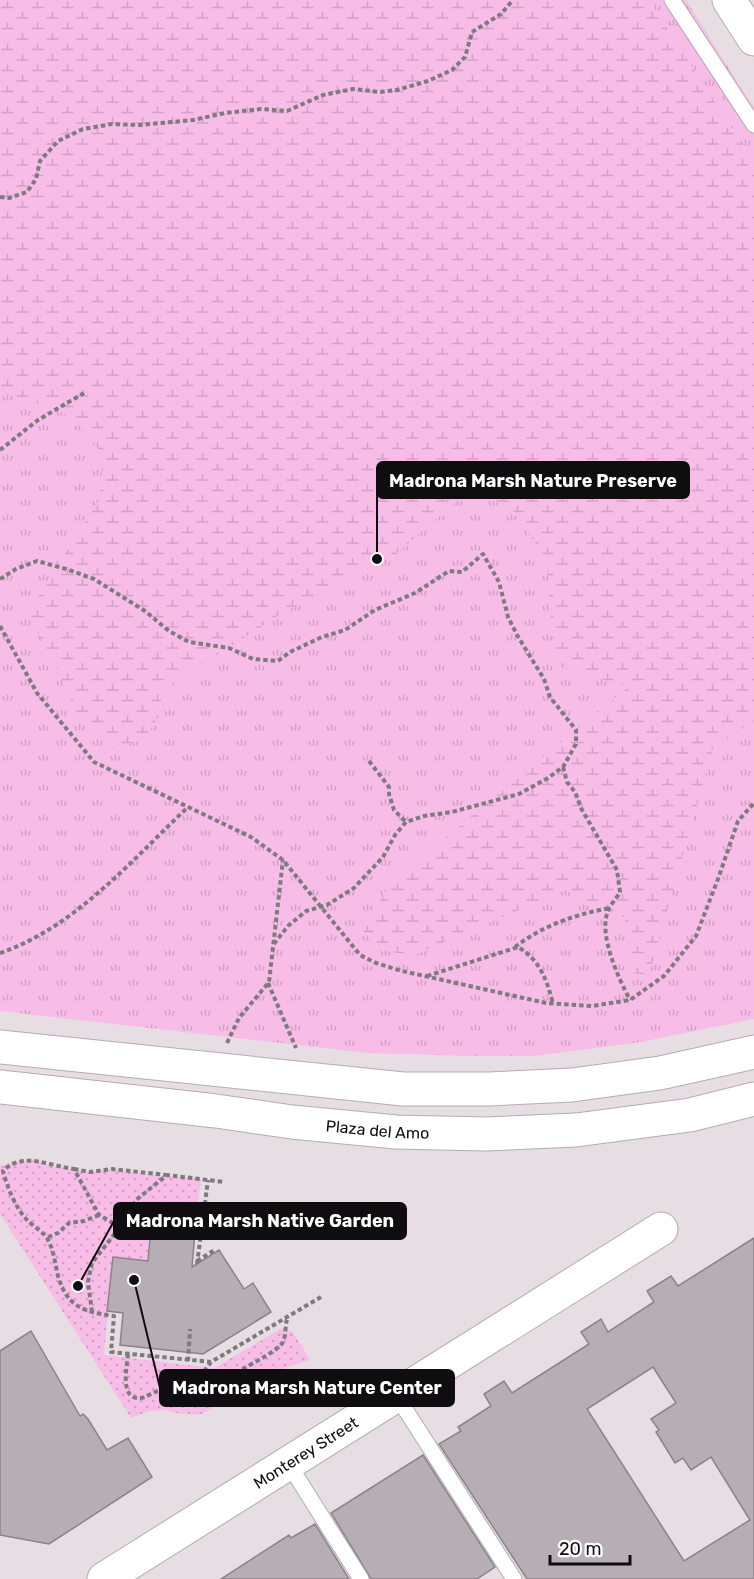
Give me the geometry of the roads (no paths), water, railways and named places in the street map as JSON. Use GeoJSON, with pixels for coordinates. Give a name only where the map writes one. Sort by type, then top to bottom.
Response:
{"type":"FeatureCollection","features":[{"type":"Feature","properties":{"kind":"main road"},"geometry":{"type":"LineString","coordinates":[[729,0],[754,39]]}},
{"type":"Feature","properties":{"kind":"main road"},"geometry":{"type":"LineString","coordinates":[[0,1047],[403,1089],[489,1089],[572,1084],[638,1076],[754,1052]]}},
{"type":"Feature","properties":{"kind":"main road"},"geometry":{"type":"LineString","coordinates":[[254,1117],[259,1074]]}},
{"type":"Feature","properties":{"kind":"main road","name":"Plaza del Amo"},"geometry":{"type":"LineString","coordinates":[[0,1087],[396,1132],[485,1134],[576,1130],[690,1115],[754,1099]]}},
{"type":"Feature","properties":{"kind":"main road","name":"Monterey Street"},"geometry":{"type":"LineString","coordinates":[[104,1579],[661,1229]]}},
{"type":"Feature","properties":{"kind":"lane"},"geometry":{"type":"LineString","coordinates":[[672,0],[754,125]]}},
{"type":"Feature","properties":{"kind":"lane"},"geometry":{"type":"LineString","coordinates":[[396,1395],[514,1579]]}},
{"type":"Feature","properties":{"kind":"lane"},"geometry":{"type":"LineString","coordinates":[[288,1463],[361,1579]]}},
{"type":"Feature","properties":{"kind":"place","name":"Madrona Marsh Nature Preserve"},"geometry":{"type":"Point","coordinates":[377,559]}},
{"type":"Feature","properties":{"kind":"place","name":"Madrona Marsh Nature Center"},"geometry":{"type":"Point","coordinates":[134,1280]}},
{"type":"Feature","properties":{"kind":"place","name":"Madrona Marsh Native Garden"},"geometry":{"type":"Point","coordinates":[78,1286]}}]}
